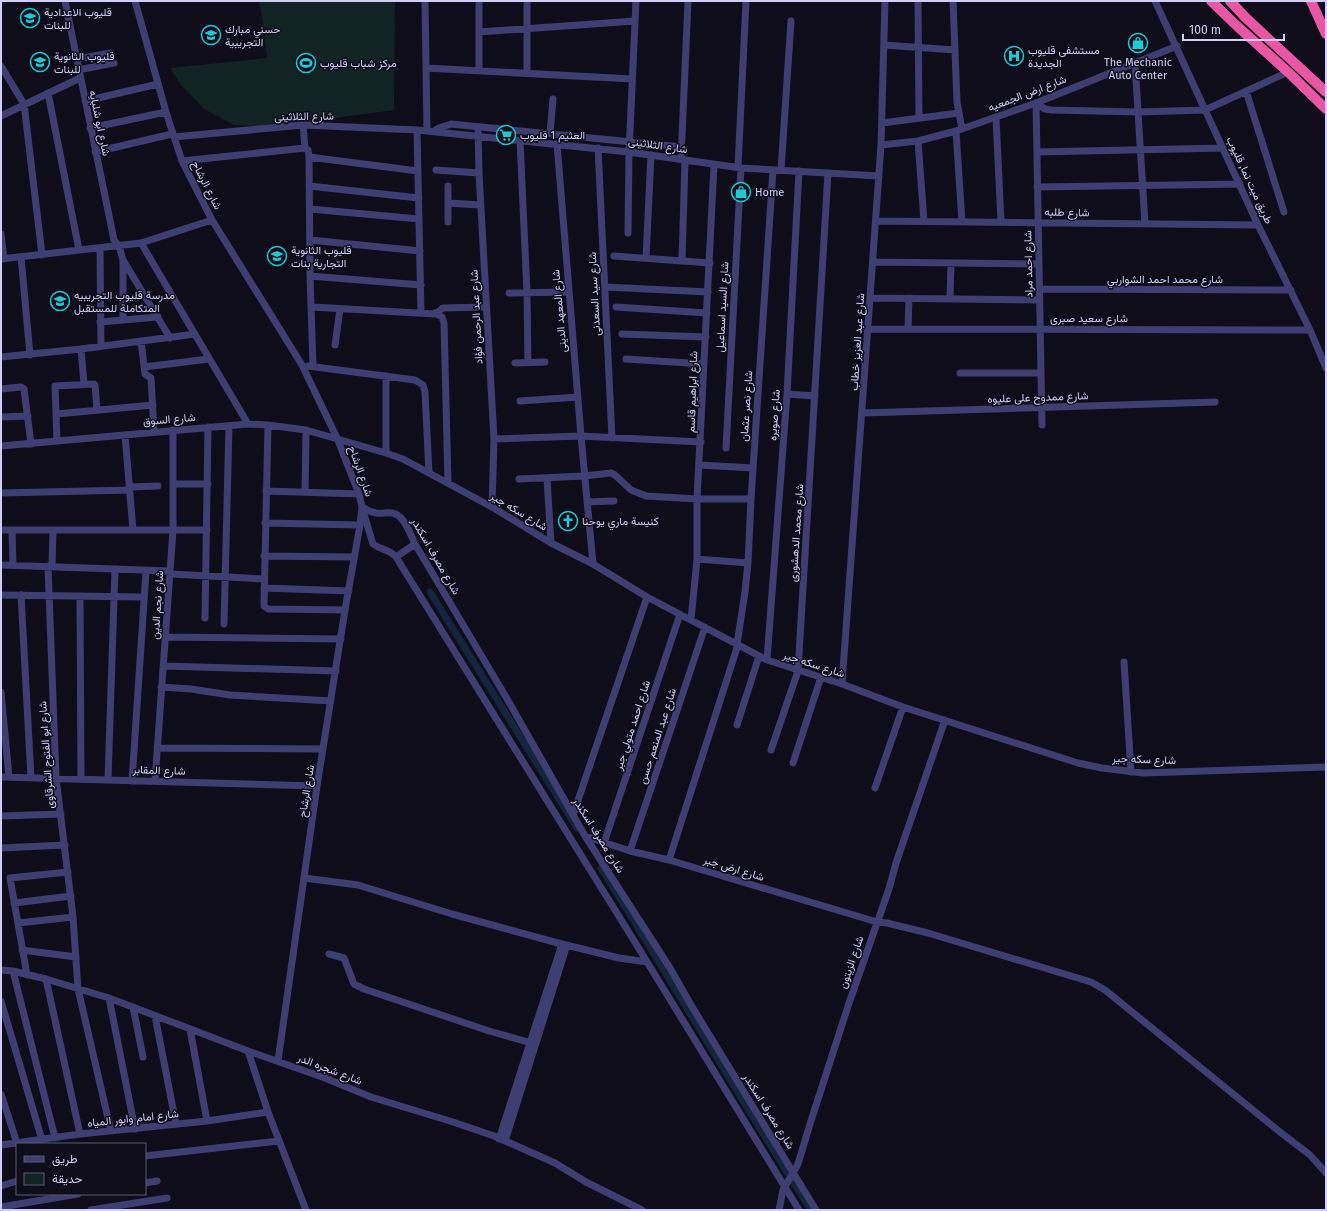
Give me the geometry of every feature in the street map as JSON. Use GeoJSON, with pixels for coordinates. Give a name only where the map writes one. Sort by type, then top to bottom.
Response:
{"type":"FeatureCollection","features":[{"type":"Feature","properties":{"kind":"highway"},"geometry":{"type":"LineString","coordinates":[[1212,1],[1326,109]]}},
{"type":"Feature","properties":{"kind":"highway"},"geometry":{"type":"LineString","coordinates":[[1230,1],[1246,18],[1326,92]]}},
{"type":"Feature","properties":{"kind":"highway"},"geometry":{"type":"LineString","coordinates":[[1310,1],[1326,34]]}},
{"type":"Feature","properties":{"kind":"street","name":"شارع ابو شلبايه"},"geometry":{"type":"LineString","coordinates":[[65,1],[114,240],[119,246],[123,260]]}},
{"type":"Feature","properties":{"kind":"street","name":"شارع الرشاح"},"geometry":{"type":"LineString","coordinates":[[135,1],[166,112],[182,161],[212,220],[302,365],[338,438],[359,494],[362,507],[317,786],[278,1062]]}},
{"type":"Feature","properties":{"kind":"street"},"geometry":{"type":"LineString","coordinates":[[425,1],[426,68],[431,131]]}},
{"type":"Feature","properties":{"kind":"street"},"geometry":{"type":"LineString","coordinates":[[479,1],[479,71]]}},
{"type":"Feature","properties":{"kind":"street"},"geometry":{"type":"LineString","coordinates":[[527,1],[527,73]]}},
{"type":"Feature","properties":{"kind":"street"},"geometry":{"type":"LineString","coordinates":[[628,233],[629,152],[636,1]]}},
{"type":"Feature","properties":{"kind":"street"},"geometry":{"type":"LineString","coordinates":[[682,261],[682,147],[688,1]]}},
{"type":"Feature","properties":{"kind":"street","name":"شارع السيد اسماعيل"},"geometry":{"type":"LineString","coordinates":[[726,448],[746,1]]}},
{"type":"Feature","properties":{"kind":"street","name":"شارع عبد العزيز خطاب"},"geometry":{"type":"LineString","coordinates":[[842,684],[881,145],[885,1]]}},
{"type":"Feature","properties":{"kind":"street"},"geometry":{"type":"LineString","coordinates":[[918,1],[919,118]]}},
{"type":"Feature","properties":{"kind":"street"},"geometry":{"type":"LineString","coordinates":[[953,1],[957,102],[959,113],[962,222]]}},
{"type":"Feature","properties":{"kind":"street","name":"طريق ميت نما, قليوب"},"geometry":{"type":"LineString","coordinates":[[1155,1],[1258,225],[1310,330],[1326,368]]}},
{"type":"Feature","properties":{"kind":"street"},"geometry":{"type":"LineString","coordinates":[[479,32],[635,21]]}},
{"type":"Feature","properties":{"kind":"street"},"geometry":{"type":"LineString","coordinates":[[782,170],[791,21]]}},
{"type":"Feature","properties":{"kind":"street"},"geometry":{"type":"LineString","coordinates":[[884,45],[955,50]]}},
{"type":"Feature","properties":{"kind":"street","name":"شارع ارض الجمعيه"},"geometry":{"type":"LineString","coordinates":[[881,145],[918,141],[996,118],[1177,46]]}},
{"type":"Feature","properties":{"kind":"street"},"geometry":{"type":"LineString","coordinates":[[76,59],[111,53]]}},
{"type":"Feature","properties":{"kind":"street"},"geometry":{"type":"LineString","coordinates":[[78,70],[114,63]]}},
{"type":"Feature","properties":{"kind":"street"},"geometry":{"type":"LineString","coordinates":[[1135,63],[1145,224]]}},
{"type":"Feature","properties":{"kind":"street"},"geometry":{"type":"LineString","coordinates":[[1,66],[24,104],[42,255]]}},
{"type":"Feature","properties":{"kind":"street"},"geometry":{"type":"LineString","coordinates":[[426,68],[632,79]]}},
{"type":"Feature","properties":{"kind":"street"},"geometry":{"type":"LineString","coordinates":[[1036,102],[1040,107],[1051,110],[1138,112],[1205,110],[1288,72]]}},
{"type":"Feature","properties":{"kind":"street"},"geometry":{"type":"LineString","coordinates":[[1,116],[80,78]]}},
{"type":"Feature","properties":{"kind":"street"},"geometry":{"type":"LineString","coordinates":[[85,102],[158,84]]}},
{"type":"Feature","properties":{"kind":"street"},"geometry":{"type":"LineString","coordinates":[[1246,91],[1284,212]]}},
{"type":"Feature","properties":{"kind":"street"},"geometry":{"type":"LineString","coordinates":[[48,93],[79,250]]}},
{"type":"Feature","properties":{"kind":"street"},"geometry":{"type":"LineString","coordinates":[[550,134],[553,99]]}},
{"type":"Feature","properties":{"kind":"street","name":"شارع احمد مراد"},"geometry":{"type":"LineString","coordinates":[[1036,102],[1042,425]]}},
{"type":"Feature","properties":{"kind":"street"},"geometry":{"type":"LineString","coordinates":[[90,128],[166,112]]}},
{"type":"Feature","properties":{"kind":"street"},"geometry":{"type":"LineString","coordinates":[[882,123],[959,113]]}},
{"type":"Feature","properties":{"kind":"street"},"geometry":{"type":"LineString","coordinates":[[996,118],[1001,222]]}},
{"type":"Feature","properties":{"kind":"street","name":"شارع الثلاثينى"},"geometry":{"type":"LineString","coordinates":[[431,131],[451,124],[682,147]]}},
{"type":"Feature","properties":{"kind":"street"},"geometry":{"type":"LineString","coordinates":[[302,125],[305,148],[309,152],[310,276],[313,366]]}},
{"type":"Feature","properties":{"kind":"street","name":"شارع الثلاثينى"},"geometry":{"type":"LineString","coordinates":[[95,152],[173,135],[302,125],[431,131],[598,148],[739,168],[879,176]]}},
{"type":"Feature","properties":{"kind":"street","name":"شارع عبد الرحمن فؤاد"},"geometry":{"type":"LineString","coordinates":[[478,127],[478,173],[494,439],[492,507]]}},
{"type":"Feature","properties":{"kind":"street"},"geometry":{"type":"LineString","coordinates":[[417,130],[421,313]]}},
{"type":"Feature","properties":{"kind":"street"},"geometry":{"type":"LineString","coordinates":[[520,140],[527,293],[528,363]]}},
{"type":"Feature","properties":{"kind":"street"},"geometry":{"type":"LineString","coordinates":[[918,141],[924,221]]}},
{"type":"Feature","properties":{"kind":"street","name":"شارع المعهد الدينى"},"geometry":{"type":"LineString","coordinates":[[557,144],[584,476],[593,564]]}},
{"type":"Feature","properties":{"kind":"street"},"geometry":{"type":"LineString","coordinates":[[182,161],[305,148]]}},
{"type":"Feature","properties":{"kind":"street","name":"شارع سيد السعدنى"},"geometry":{"type":"LineString","coordinates":[[598,148],[612,438]]}},
{"type":"Feature","properties":{"kind":"street"},"geometry":{"type":"LineString","coordinates":[[1037,152],[1223,148]]}},
{"type":"Feature","properties":{"kind":"street"},"geometry":{"type":"LineString","coordinates":[[646,258],[652,155]]}},
{"type":"Feature","properties":{"kind":"street"},"geometry":{"type":"LineString","coordinates":[[309,157],[418,171]]}},
{"type":"Feature","properties":{"kind":"street","name":"شارع ابراهيم قاسم"},"geometry":{"type":"LineString","coordinates":[[691,620],[696,559],[697,498],[700,465],[714,165]]}},
{"type":"Feature","properties":{"kind":"street"},"geometry":{"type":"LineString","coordinates":[[436,170],[478,173]]}},
{"type":"Feature","properties":{"kind":"street","name":"شارع نصر عثمان"},"geometry":{"type":"LineString","coordinates":[[669,860],[734,659],[742,616],[748,563],[772,170]]}},
{"type":"Feature","properties":{"kind":"street","name":"شارع صويره"},"geometry":{"type":"LineString","coordinates":[[767,660],[787,394],[799,171]]}},
{"type":"Feature","properties":{"kind":"street","name":"شارع محمد الدهشورى"},"geometry":{"type":"LineString","coordinates":[[771,750],[798,671],[816,396],[828,173]]}},
{"type":"Feature","properties":{"kind":"street"},"geometry":{"type":"LineString","coordinates":[[1038,187],[1240,184]]}},
{"type":"Feature","properties":{"kind":"street"},"geometry":{"type":"LineString","coordinates":[[309,186],[419,198]]}},
{"type":"Feature","properties":{"kind":"street"},"geometry":{"type":"LineString","coordinates":[[448,186],[448,222]]}},
{"type":"Feature","properties":{"kind":"street"},"geometry":{"type":"LineString","coordinates":[[448,203],[480,205]]}},
{"type":"Feature","properties":{"kind":"street"},"geometry":{"type":"LineString","coordinates":[[310,209],[419,219]]}},
{"type":"Feature","properties":{"kind":"street"},"geometry":{"type":"LineString","coordinates":[[1,234],[2,259],[141,243],[212,220]]}},
{"type":"Feature","properties":{"kind":"street","name":"شارع طلبه"},"geometry":{"type":"LineString","coordinates":[[876,221],[1258,225]]}},
{"type":"Feature","properties":{"kind":"street"},"geometry":{"type":"LineString","coordinates":[[310,240],[420,251]]}},
{"type":"Feature","properties":{"kind":"street"},"geometry":{"type":"LineString","coordinates":[[141,243],[248,424]]}},
{"type":"Feature","properties":{"kind":"street"},"geometry":{"type":"LineString","coordinates":[[100,248],[100,346]]}},
{"type":"Feature","properties":{"kind":"street"},"geometry":{"type":"LineString","coordinates":[[614,256],[710,263]]}},
{"type":"Feature","properties":{"kind":"street"},"geometry":{"type":"LineString","coordinates":[[21,257],[30,355]]}},
{"type":"Feature","properties":{"kind":"street"},"geometry":{"type":"LineString","coordinates":[[123,260],[170,338]]}},
{"type":"Feature","properties":{"kind":"street"},"geometry":{"type":"LineString","coordinates":[[122,320],[123,260]]}},
{"type":"Feature","properties":{"kind":"street"},"geometry":{"type":"LineString","coordinates":[[873,262],[1039,264]]}},
{"type":"Feature","properties":{"kind":"street"},"geometry":{"type":"LineString","coordinates":[[950,298],[951,263]]}},
{"type":"Feature","properties":{"kind":"street"},"geometry":{"type":"LineString","coordinates":[[310,276],[421,285]]}},
{"type":"Feature","properties":{"kind":"street"},"geometry":{"type":"LineString","coordinates":[[605,287],[708,292]]}},
{"type":"Feature","properties":{"kind":"street","name":"شارع محمد احمد الشواربي"},"geometry":{"type":"LineString","coordinates":[[1040,289],[1291,290]]}},
{"type":"Feature","properties":{"kind":"street"},"geometry":{"type":"LineString","coordinates":[[509,293],[569,292]]}},
{"type":"Feature","properties":{"kind":"street"},"geometry":{"type":"LineString","coordinates":[[871,298],[1040,300]]}},
{"type":"Feature","properties":{"kind":"street"},"geometry":{"type":"LineString","coordinates":[[908,329],[909,298]]}},
{"type":"Feature","properties":{"kind":"street"},"geometry":{"type":"LineString","coordinates":[[312,307],[435,313],[442,317],[444,323],[448,483]]}},
{"type":"Feature","properties":{"kind":"street"},"geometry":{"type":"LineString","coordinates":[[435,313],[442,308],[486,307]]}},
{"type":"Feature","properties":{"kind":"street"},"geometry":{"type":"LineString","coordinates":[[616,307],[707,313]]}},
{"type":"Feature","properties":{"kind":"street"},"geometry":{"type":"LineString","coordinates":[[335,345],[340,309]]}},
{"type":"Feature","properties":{"kind":"street"},"geometry":{"type":"LineString","coordinates":[[100,322],[158,318]]}},
{"type":"Feature","properties":{"kind":"street","name":"شارع سعيد صبرى"},"geometry":{"type":"LineString","coordinates":[[868,329],[1310,330]]}},
{"type":"Feature","properties":{"kind":"street"},"geometry":{"type":"LineString","coordinates":[[1,357],[81,349],[195,334]]}},
{"type":"Feature","properties":{"kind":"street"},"geometry":{"type":"LineString","coordinates":[[622,334],[706,337]]}},
{"type":"Feature","properties":{"kind":"street"},"geometry":{"type":"LineString","coordinates":[[141,341],[146,374],[151,378],[154,432]]}},
{"type":"Feature","properties":{"kind":"street"},"geometry":{"type":"LineString","coordinates":[[81,349],[84,384]]}},
{"type":"Feature","properties":{"kind":"street"},"geometry":{"type":"LineString","coordinates":[[144,366],[209,359]]}},
{"type":"Feature","properties":{"kind":"street"},"geometry":{"type":"LineString","coordinates":[[626,359],[704,364]]}},
{"type":"Feature","properties":{"kind":"street"},"geometry":{"type":"LineString","coordinates":[[515,364],[545,362]]}},
{"type":"Feature","properties":{"kind":"street"},"geometry":{"type":"LineString","coordinates":[[302,365],[415,380],[423,385],[426,392],[429,473]]}},
{"type":"Feature","properties":{"kind":"street"},"geometry":{"type":"LineString","coordinates":[[960,373],[1041,373]]}},
{"type":"Feature","properties":{"kind":"street"},"geometry":{"type":"LineString","coordinates":[[386,376],[386,453]]}},
{"type":"Feature","properties":{"kind":"street"},"geometry":{"type":"LineString","coordinates":[[57,441],[55,386],[93,383],[95,385],[97,410]]}},
{"type":"Feature","properties":{"kind":"street"},"geometry":{"type":"LineString","coordinates":[[1,389],[21,387],[25,391],[31,444]]}},
{"type":"Feature","properties":{"kind":"street"},"geometry":{"type":"LineString","coordinates":[[787,394],[816,396]]}},
{"type":"Feature","properties":{"kind":"street"},"geometry":{"type":"LineString","coordinates":[[520,401],[578,397]]}},
{"type":"Feature","properties":{"kind":"street","name":"شارع ممدوح على عليوه"},"geometry":{"type":"LineString","coordinates":[[862,414],[1215,402]]}},
{"type":"Feature","properties":{"kind":"street"},"geometry":{"type":"LineString","coordinates":[[56,414],[153,405]]}},
{"type":"Feature","properties":{"kind":"street"},"geometry":{"type":"LineString","coordinates":[[1,417],[28,416]]}},
{"type":"Feature","properties":{"kind":"street","name":"شارع السوق"},"geometry":{"type":"LineString","coordinates":[[1,446],[248,424],[306,430],[338,438]]}},
{"type":"Feature","properties":{"kind":"street"},"geometry":{"type":"LineString","coordinates":[[268,425],[264,607],[268,609],[345,610]]}},
{"type":"Feature","properties":{"kind":"street"},"geometry":{"type":"LineString","coordinates":[[224,624],[229,426]]}},
{"type":"Feature","properties":{"kind":"street"},"geometry":{"type":"LineString","coordinates":[[205,618],[208,427]]}},
{"type":"Feature","properties":{"kind":"street","name":"شارع نجم الدين"},"geometry":{"type":"LineString","coordinates":[[155,781],[173,530],[173,430]]}},
{"type":"Feature","properties":{"kind":"street"},"geometry":{"type":"LineString","coordinates":[[305,492],[306,430]]}},
{"type":"Feature","properties":{"kind":"street"},"geometry":{"type":"LineString","coordinates":[[125,434],[133,530]]}},
{"type":"Feature","properties":{"kind":"street"},"geometry":{"type":"LineString","coordinates":[[494,439],[581,436],[701,442]]}},
{"type":"Feature","properties":{"kind":"street","name":"شارع سكه جير"},"geometry":{"type":"LineString","coordinates":[[338,438],[402,459],[492,507],[551,543],[593,564],[647,597],[767,660],[842,684],[903,707],[1078,763],[1102,768],[1132,772],[1326,767]]}},
{"type":"Feature","properties":{"kind":"street"},"geometry":{"type":"LineString","coordinates":[[700,465],[753,468]]}},
{"type":"Feature","properties":{"kind":"street"},"geometry":{"type":"LineString","coordinates":[[519,479],[584,476],[611,473],[631,490],[646,496],[751,499]]}},
{"type":"Feature","properties":{"kind":"street"},"geometry":{"type":"LineString","coordinates":[[548,478],[551,543]]}},
{"type":"Feature","properties":{"kind":"street"},"geometry":{"type":"LineString","coordinates":[[173,484],[208,484]]}},
{"type":"Feature","properties":{"kind":"street"},"geometry":{"type":"LineString","coordinates":[[1,493],[158,486]]}},
{"type":"Feature","properties":{"kind":"street"},"geometry":{"type":"LineString","coordinates":[[266,491],[359,494]]}},
{"type":"Feature","properties":{"kind":"street"},"geometry":{"type":"LineString","coordinates":[[587,502],[614,502]]}},
{"type":"Feature","properties":{"kind":"street"},"geometry":{"type":"LineString","coordinates":[[362,507],[374,544],[388,550],[396,557],[799,1210]]}},
{"type":"Feature","properties":{"kind":"street","name":"شارع مصرف اسكندر"},"geometry":{"type":"LineString","coordinates":[[362,507],[375,513],[391,512],[401,517],[415,544],[506,697],[585,836],[670,968],[816,1210]]}},
{"type":"Feature","properties":{"kind":"street"},"geometry":{"type":"LineString","coordinates":[[265,523],[360,525]]}},
{"type":"Feature","properties":{"kind":"street"},"geometry":{"type":"LineString","coordinates":[[1,530],[207,530]]}},
{"type":"Feature","properties":{"kind":"street"},"geometry":{"type":"LineString","coordinates":[[12,530],[13,565]]}},
{"type":"Feature","properties":{"kind":"street","name":"شارع ابو الفتوح الشرقاوى"},"geometry":{"type":"LineString","coordinates":[[53,530],[49,596],[56,778],[71,896],[78,989],[111,1131]]}},
{"type":"Feature","properties":{"kind":"street"},"geometry":{"type":"LineString","coordinates":[[396,557],[415,544]]}},
{"type":"Feature","properties":{"kind":"street"},"geometry":{"type":"LineString","coordinates":[[264,556],[354,557]]}},
{"type":"Feature","properties":{"kind":"street"},"geometry":{"type":"LineString","coordinates":[[696,559],[748,563]]}},
{"type":"Feature","properties":{"kind":"street"},"geometry":{"type":"LineString","coordinates":[[1,565],[115,569],[264,579]]}},
{"type":"Feature","properties":{"kind":"street"},"geometry":{"type":"LineString","coordinates":[[108,780],[115,569]]}},
{"type":"Feature","properties":{"kind":"street"},"geometry":{"type":"LineString","coordinates":[[132,780],[146,571]]}},
{"type":"Feature","properties":{"kind":"street"},"geometry":{"type":"LineString","coordinates":[[264,588],[349,591]]}},
{"type":"Feature","properties":{"kind":"street"},"geometry":{"type":"LineString","coordinates":[[1,595],[144,597]]}},
{"type":"Feature","properties":{"kind":"street"},"geometry":{"type":"LineString","coordinates":[[21,595],[31,778]]}},
{"type":"Feature","properties":{"kind":"street"},"geometry":{"type":"LineString","coordinates":[[80,596],[81,779]]}},
{"type":"Feature","properties":{"kind":"street"},"geometry":{"type":"LineString","coordinates":[[573,814],[647,597]]}},
{"type":"Feature","properties":{"kind":"street","name":"شارع احمد متولي جبر"},"geometry":{"type":"LineString","coordinates":[[604,843],[680,614]]}},
{"type":"Feature","properties":{"kind":"street","name":"شارع عبد المنعم حسن"},"geometry":{"type":"LineString","coordinates":[[630,851],[705,627]]}},
{"type":"Feature","properties":{"kind":"street"},"geometry":{"type":"LineString","coordinates":[[166,637],[340,639]]}},
{"type":"Feature","properties":{"kind":"street"},"geometry":{"type":"LineString","coordinates":[[737,725],[759,656]]}},
{"type":"Feature","properties":{"kind":"street"},"geometry":{"type":"LineString","coordinates":[[1124,662],[1132,772]]}},
{"type":"Feature","properties":{"kind":"street"},"geometry":{"type":"LineString","coordinates":[[164,666],[336,671]]}},
{"type":"Feature","properties":{"kind":"street"},"geometry":{"type":"LineString","coordinates":[[793,763],[821,678]]}},
{"type":"Feature","properties":{"kind":"street"},"geometry":{"type":"LineString","coordinates":[[161,687],[194,689],[230,696],[331,701]]}},
{"type":"Feature","properties":{"kind":"street"},"geometry":{"type":"LineString","coordinates":[[1,692],[9,777]]}},
{"type":"Feature","properties":{"kind":"street"},"geometry":{"type":"LineString","coordinates":[[874,788],[903,707]]}},
{"type":"Feature","properties":{"kind":"street","name":"شارع الزيتون"},"geometry":{"type":"LineString","coordinates":[[779,1210],[784,1186],[794,1173],[798,1164],[849,1003],[945,720]]}},
{"type":"Feature","properties":{"kind":"street"},"geometry":{"type":"LineString","coordinates":[[157,748],[323,749]]}},
{"type":"Feature","properties":{"kind":"street","name":"شارع المقابر"},"geometry":{"type":"LineString","coordinates":[[1,777],[317,786]]}},
{"type":"Feature","properties":{"kind":"street"},"geometry":{"type":"LineString","coordinates":[[1,816],[61,814]]}},
{"type":"Feature","properties":{"kind":"street","name":"شارع ارض جبر"},"geometry":{"type":"LineString","coordinates":[[585,836],[630,851],[669,860],[877,922],[928,933],[1085,980],[1097,985],[1302,1148],[1326,1173]]}},
{"type":"Feature","properties":{"kind":"street"},"geometry":{"type":"LineString","coordinates":[[1,848],[65,845]]}},
{"type":"Feature","properties":{"kind":"street"},"geometry":{"type":"LineString","coordinates":[[27,975],[10,878],[68,872]]}},
{"type":"Feature","properties":{"kind":"street"},"geometry":{"type":"LineString","coordinates":[[304,878],[358,885],[452,914],[564,944],[619,958],[647,962]]}},
{"type":"Feature","properties":{"kind":"street"},"geometry":{"type":"LineString","coordinates":[[14,903],[71,896]]}},
{"type":"Feature","properties":{"kind":"street"},"geometry":{"type":"LineString","coordinates":[[18,923],[73,917]]}},
{"type":"Feature","properties":{"kind":"street"},"geometry":{"type":"LineString","coordinates":[[502,1140],[564,944]]}},
{"type":"Feature","properties":{"kind":"street"},"geometry":{"type":"LineString","coordinates":[[22,950],[76,957]]}},
{"type":"Feature","properties":{"kind":"street"},"geometry":{"type":"LineString","coordinates":[[329,954],[344,958],[354,984],[364,989],[489,1031],[533,1044]]}},
{"type":"Feature","properties":{"kind":"street","name":"شارع شجره الدر"},"geometry":{"type":"LineString","coordinates":[[1,970],[46,979],[109,998],[248,1051],[325,1078],[371,1097],[453,1122],[502,1140],[555,1163],[586,1182],[642,1210]]}},
{"type":"Feature","properties":{"kind":"street"},"geometry":{"type":"LineString","coordinates":[[12,971],[55,1138]]}},
{"type":"Feature","properties":{"kind":"street"},"geometry":{"type":"LineString","coordinates":[[46,979],[80,1134]]}},
{"type":"Feature","properties":{"kind":"street"},"geometry":{"type":"LineString","coordinates":[[109,998],[135,1129]]}},
{"type":"Feature","properties":{"kind":"street"},"geometry":{"type":"LineString","coordinates":[[1,1001],[42,1140]]}},
{"type":"Feature","properties":{"kind":"street"},"geometry":{"type":"LineString","coordinates":[[133,1007],[143,1057]]}},
{"type":"Feature","properties":{"kind":"street"},"geometry":{"type":"LineString","coordinates":[[156,1016],[176,1124]]}},
{"type":"Feature","properties":{"kind":"street"},"geometry":{"type":"LineString","coordinates":[[190,1029],[207,1121]]}},
{"type":"Feature","properties":{"kind":"street"},"geometry":{"type":"LineString","coordinates":[[248,1051],[268,1112],[306,1210]]}},
{"type":"Feature","properties":{"kind":"street"},"geometry":{"type":"LineString","coordinates":[[1,1094],[17,1143]]}},
{"type":"Feature","properties":{"kind":"street","name":"شارع امام وابور المياه"},"geometry":{"type":"LineString","coordinates":[[17,1143],[80,1134],[207,1121],[268,1112]]}},
{"type":"Feature","properties":{"kind":"street"},"geometry":{"type":"LineString","coordinates":[[146,1156],[279,1140]]}},
{"type":"Feature","properties":{"kind":"street","name":"شارع امام وابور المياه"},"geometry":{"type":"LineString","coordinates":[[1,1145],[16,1143]]}},
{"type":"Feature","properties":{"kind":"street"},"geometry":{"type":"LineString","coordinates":[[1,1186],[16,1181]]}},
{"type":"Feature","properties":{"kind":"street"},"geometry":{"type":"LineString","coordinates":[[146,1183],[157,1181]]}},
{"type":"Feature","properties":{"kind":"street"},"geometry":{"type":"LineString","coordinates":[[1,1207],[72,1195]]}},
{"type":"Feature","properties":{"kind":"street"},"geometry":{"type":"LineString","coordinates":[[91,1210],[167,1198]]}},
{"type":"Feature","properties":{"kind":"green space","name":"مركز شباب قليوب"},"geometry":{"type":"Polygon","coordinates":[[[259,1],[395,1],[394,110],[269,127],[234,125],[204,109],[182,86],[170,68],[267,58],[259,1]]]}},
{"type":"Feature","properties":{"kind":"waterway"},"geometry":{"type":"LineString","coordinates":[[430,592],[577,828]]}},
{"type":"Feature","properties":{"kind":"waterway"},"geometry":{"type":"LineString","coordinates":[[601,868],[811,1210]]}},
{"type":"Feature","properties":{"kind":"place","name":"قليوب الاعدادية للبنات"},"geometry":{"type":"Point","coordinates":[30,18]}},
{"type":"Feature","properties":{"kind":"place","name":"حسني مبارك التجريبية"},"geometry":{"type":"Point","coordinates":[211,35]}},
{"type":"Feature","properties":{"kind":"place","name":"The Mechanic Auto Center"},"geometry":{"type":"Point","coordinates":[1138,43]}},
{"type":"Feature","properties":{"kind":"place","name":"مستشفى قليوب الجديدة"},"geometry":{"type":"Point","coordinates":[1014,56]}},
{"type":"Feature","properties":{"kind":"place","name":"قليوب الثانوية للبنات"},"geometry":{"type":"Point","coordinates":[40,62]}},
{"type":"Feature","properties":{"kind":"place","name":"مركز شباب قليوب"},"geometry":{"type":"Point","coordinates":[306,63]}},
{"type":"Feature","properties":{"kind":"place","name":"العثيم 1 قليوب"},"geometry":{"type":"Point","coordinates":[506,135]}},
{"type":"Feature","properties":{"kind":"place","name":"Home"},"geometry":{"type":"Point","coordinates":[741,192]}},
{"type":"Feature","properties":{"kind":"place","name":"قليوب الثانوية التجارية بنات"},"geometry":{"type":"Point","coordinates":[277,256]}},
{"type":"Feature","properties":{"kind":"place","name":"مدرسة قليوب التجريبيه المتكاملة للمستقبل"},"geometry":{"type":"Point","coordinates":[60,301]}},
{"type":"Feature","properties":{"kind":"place","name":"كنيسة ماري يوحنا"},"geometry":{"type":"Point","coordinates":[568,521]}}]}
